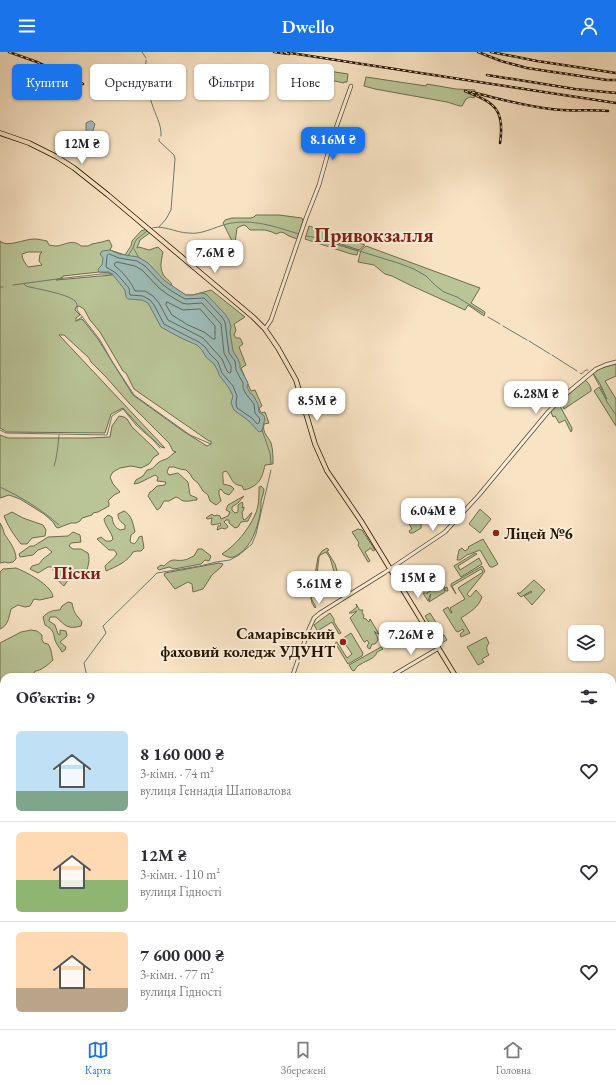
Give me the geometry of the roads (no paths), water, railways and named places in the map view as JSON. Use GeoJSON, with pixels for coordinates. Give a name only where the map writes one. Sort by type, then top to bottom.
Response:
{"type":"FeatureCollection","features":[{"type":"Feature","properties":{"kind":"main road"},"geometry":{"type":"LineString","coordinates":[[0,133],[29,143],[63,161],[108,196],[231,298],[253,317],[265,330],[296,380],[315,444],[323,463],[454,673]]}},
{"type":"Feature","properties":{"kind":"street"},"geometry":{"type":"LineString","coordinates":[[265,330],[271,320],[351,86]]}},
{"type":"Feature","properties":{"kind":"street"},"geometry":{"type":"LineString","coordinates":[[293,673],[314,618],[390,569],[451,527],[548,412],[566,394],[596,369],[616,362]]}},
{"type":"Feature","properties":{"kind":"street"},"geometry":{"type":"LineString","coordinates":[[397,673],[439,648]]}},
{"type":"Feature","properties":{"kind":"water"},"geometry":{"type":"Polygon","coordinates":[[[90,121],[95,124],[92,134],[92,143],[88,144],[83,140],[86,133],[86,123],[90,121]]]}},
{"type":"Feature","properties":{"kind":"water"},"geometry":{"type":"Polygon","coordinates":[[[110,250],[119,254],[138,257],[148,263],[165,281],[186,295],[201,293],[206,294],[225,314],[231,327],[230,332],[233,351],[248,383],[247,387],[258,404],[259,412],[264,416],[265,420],[262,431],[259,432],[249,421],[234,410],[231,403],[233,396],[229,388],[219,375],[214,364],[206,357],[197,345],[161,327],[148,303],[142,300],[128,299],[126,297],[125,290],[113,275],[109,272],[99,272],[98,269],[102,265],[103,258],[100,254],[102,251],[110,250]]]}},
{"type":"Feature","properties":{"kind":"waterway"},"geometry":{"type":"LineString","coordinates":[[142,52],[146,58]]}},
{"type":"Feature","properties":{"kind":"waterway"},"geometry":{"type":"LineString","coordinates":[[146,60],[148,87],[161,136]]}},
{"type":"Feature","properties":{"kind":"waterway"},"geometry":{"type":"LineString","coordinates":[[159,139],[159,141],[174,155],[175,159],[171,210],[159,227]]}},
{"type":"Feature","properties":{"kind":"waterway"},"geometry":{"type":"LineString","coordinates":[[150,229],[158,227],[184,233],[193,233],[203,232],[236,222],[246,222],[264,224],[299,234]]}},
{"type":"Feature","properties":{"kind":"waterway"},"geometry":{"type":"LineString","coordinates":[[128,256],[137,239],[147,231]]}},
{"type":"Feature","properties":{"kind":"waterway"},"geometry":{"type":"LineString","coordinates":[[306,236],[318,238],[414,269],[426,276],[444,292],[457,297],[483,313]]}},
{"type":"Feature","properties":{"kind":"waterway"},"geometry":{"type":"LineString","coordinates":[[134,249],[139,258]]}},
{"type":"Feature","properties":{"kind":"waterway"},"geometry":{"type":"LineString","coordinates":[[13,285],[101,274],[113,274]]}},
{"type":"Feature","properties":{"kind":"waterway"},"geometry":{"type":"LineString","coordinates":[[24,284],[26,286],[66,296],[75,301],[77,310],[100,340],[134,395],[190,435],[211,444]]}},
{"type":"Feature","properties":{"kind":"waterway"},"geometry":{"type":"LineString","coordinates":[[76,321],[82,317]]}},
{"type":"Feature","properties":{"kind":"waterway"},"geometry":{"type":"LineString","coordinates":[[488,317],[500,324]]}},
{"type":"Feature","properties":{"kind":"waterway"},"geometry":{"type":"LineString","coordinates":[[503,326],[527,340]]}},
{"type":"Feature","properties":{"kind":"waterway"},"geometry":{"type":"LineString","coordinates":[[529,341],[550,354]]}},
{"type":"Feature","properties":{"kind":"waterway"},"geometry":{"type":"LineString","coordinates":[[552,355],[577,371]]}},
{"type":"Feature","properties":{"kind":"waterway"},"geometry":{"type":"LineString","coordinates":[[580,373],[581,374],[588,370]]}},
{"type":"Feature","properties":{"kind":"waterway"},"geometry":{"type":"LineString","coordinates":[[593,374],[599,385]]}},
{"type":"Feature","properties":{"kind":"waterway"},"geometry":{"type":"LineString","coordinates":[[600,386],[607,402],[616,415]]}},
{"type":"Feature","properties":{"kind":"waterway"},"geometry":{"type":"LineString","coordinates":[[0,430],[6,433],[107,435],[112,416],[123,409],[136,425],[160,448]]}},
{"type":"Feature","properties":{"kind":"waterway"},"geometry":{"type":"LineString","coordinates":[[262,430],[270,453],[271,464]]}},
{"type":"Feature","properties":{"kind":"waterway"},"geometry":{"type":"LineString","coordinates":[[54,466],[57,455],[59,435]]}},
{"type":"Feature","properties":{"kind":"waterway"},"geometry":{"type":"LineString","coordinates":[[86,673],[84,663],[106,633],[103,626],[157,573],[230,560],[239,555],[252,544],[256,534],[271,470]]}},
{"type":"Feature","properties":{"kind":"waterway"},"geometry":{"type":"LineString","coordinates":[[0,487],[31,504],[59,525]]}},
{"type":"Feature","properties":{"kind":"railway"},"geometry":{"type":"LineString","coordinates":[[9,52],[37,62],[83,84]]}},
{"type":"Feature","properties":{"kind":"railway"},"geometry":{"type":"LineString","coordinates":[[274,52],[289,54]]}},
{"type":"Feature","properties":{"kind":"railway"},"geometry":{"type":"LineString","coordinates":[[284,52],[616,103]]}},
{"type":"Feature","properties":{"kind":"railway"},"geometry":{"type":"LineString","coordinates":[[478,52],[501,61],[527,68],[607,80],[616,80]]}},
{"type":"Feature","properties":{"kind":"railway"},"geometry":{"type":"LineString","coordinates":[[491,52],[537,61],[616,73]]}},
{"type":"Feature","properties":{"kind":"railway"},"geometry":{"type":"LineString","coordinates":[[487,75],[575,89],[616,93]]}},
{"type":"Feature","properties":{"kind":"railway"},"geometry":{"type":"LineString","coordinates":[[465,91],[484,99],[496,109],[501,122],[500,143]]}},
{"type":"Feature","properties":{"kind":"railway"},"geometry":{"type":"LineString","coordinates":[[472,92],[541,108],[558,110],[608,111]]}},
{"type":"Feature","properties":{"kind":"place","name":"Ліцей №6"},"geometry":{"type":"Point","coordinates":[496,533]}},
{"type":"Feature","properties":{"kind":"place","name":"Самарівський фаховий коледж УДУНТ"},"geometry":{"type":"Point","coordinates":[343,642]}},
{"type":"Feature","properties":{"kind":"district","name":"Привокзалля"},"geometry":{"type":"Point","coordinates":[374,235]}},
{"type":"Feature","properties":{"kind":"district","name":"Піски"},"geometry":{"type":"Point","coordinates":[77,573]}}]}
